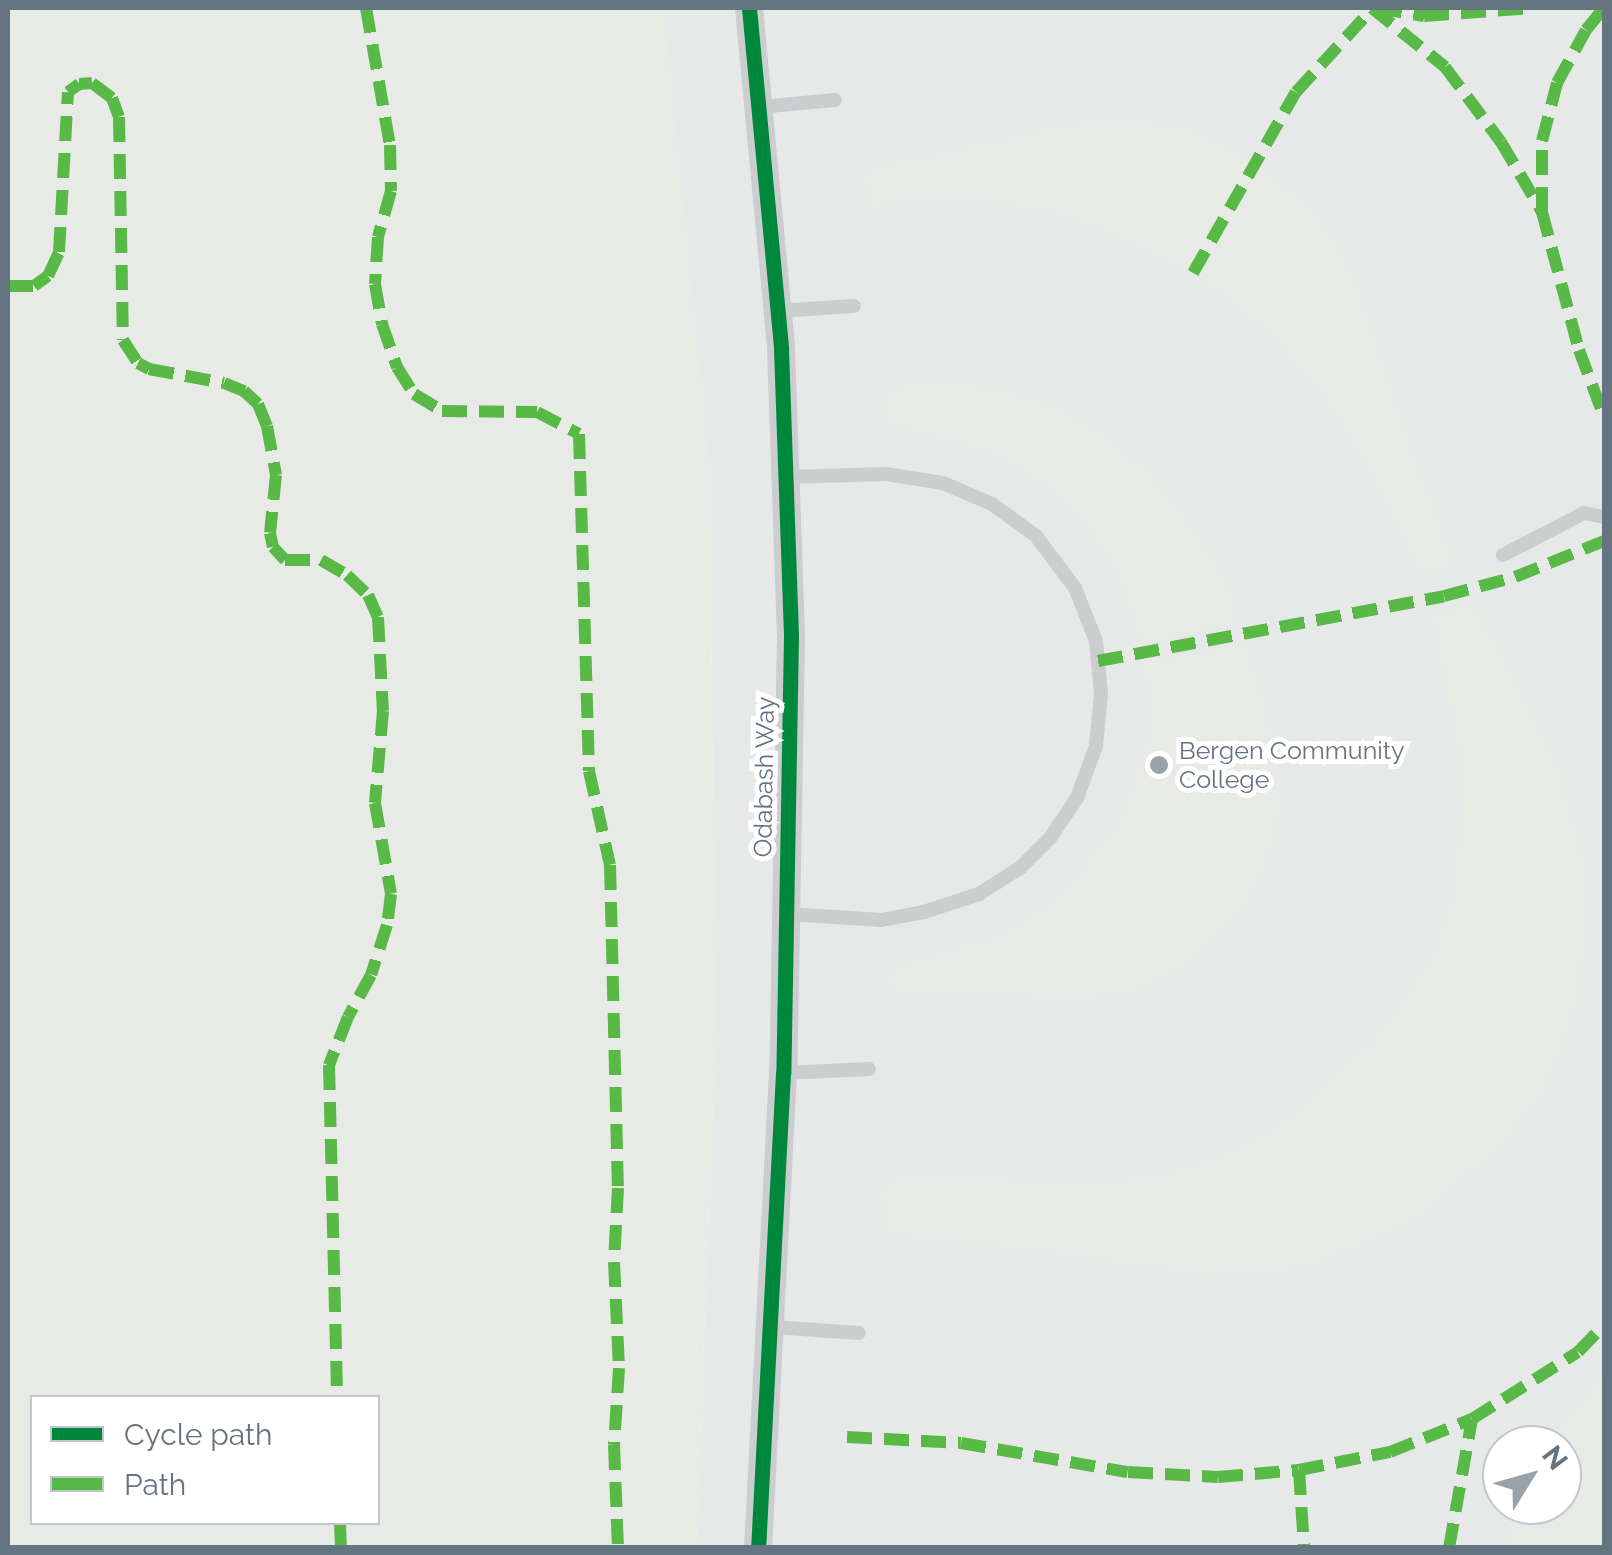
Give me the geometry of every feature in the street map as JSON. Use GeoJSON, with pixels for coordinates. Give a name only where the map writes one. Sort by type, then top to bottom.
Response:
{"type":"FeatureCollection","features":[{"type":"Feature","properties":{"kind":"street","name":"Odabash Way"},"geometry":{"type":"LineString","coordinates":[[749,8],[778,311],[791,636],[784,1074],[758,1548]]}},
{"type":"Feature","properties":{"kind":"lane"},"geometry":{"type":"LineString","coordinates":[[760,107],[836,100]]}},
{"type":"Feature","properties":{"kind":"lane"},"geometry":{"type":"LineString","coordinates":[[778,311],[854,306]]}},
{"type":"Feature","properties":{"kind":"lane"},"geometry":{"type":"LineString","coordinates":[[787,477],[886,474],[943,484],[992,504],[1036,536],[1075,588],[1096,641],[1102,694],[1096,746],[1077,798],[1050,838],[1020,868],[979,894],[924,912],[881,920],[787,914]]}},
{"type":"Feature","properties":{"kind":"lane"},"geometry":{"type":"LineString","coordinates":[[1503,555],[1584,514],[1604,517]]}},
{"type":"Feature","properties":{"kind":"lane"},"geometry":{"type":"LineString","coordinates":[[784,1074],[869,1069]]}},
{"type":"Feature","properties":{"kind":"lane"},"geometry":{"type":"LineString","coordinates":[[773,1328],[859,1333]]}},
{"type":"Feature","properties":{"kind":"shaded area"},"geometry":{"type":"Polygon","coordinates":[[[8,8],[662,8],[710,484],[715,1045],[696,1547],[8,1547],[8,8]]]}},
{"type":"Feature","properties":{"kind":"shaded area","name":"Bergen Community College"},"geometry":{"type":"Polygon","coordinates":[[[662,8],[1604,8],[1604,1547],[696,1547],[715,1045],[710,484],[662,8]]]}},
{"type":"Feature","properties":{"kind":"shaded area"},"geometry":{"type":"Polygon","coordinates":[[[1137,119],[1186,128],[1242,153],[1312,207],[1338,245],[1362,296],[1411,449],[1456,563],[1421,577],[1359,454],[1322,396],[1269,334],[1193,273],[1074,219],[1007,205],[939,199],[868,208],[863,172],[883,164],[1082,120],[1137,119]]]}},
{"type":"Feature","properties":{"kind":"shaded area"},"geometry":{"type":"Polygon","coordinates":[[[916,379],[996,387],[1055,406],[1097,429],[1141,464],[1180,508],[1215,560],[1242,620],[1143,645],[1115,569],[1091,533],[1058,497],[1023,471],[987,453],[885,424],[882,403],[887,395],[916,379]]]}},
{"type":"Feature","properties":{"kind":"shaded area"},"geometry":{"type":"Polygon","coordinates":[[[1474,603],[1556,762],[1585,862],[1589,906],[1579,992],[1565,1041],[1541,1097],[1501,1147],[1412,1223],[1321,1263],[1286,1272],[1205,1276],[997,1246],[899,1238],[887,1229],[880,1195],[894,1175],[1089,1179],[1149,1176],[1199,1162],[1247,1143],[1287,1118],[1370,1043],[1418,977],[1438,940],[1451,895],[1463,809],[1461,769],[1432,616],[1474,603]]]}},
{"type":"Feature","properties":{"kind":"shaded area"},"geometry":{"type":"Polygon","coordinates":[[[1247,643],[1273,735],[1281,786],[1278,832],[1261,879],[1237,916],[1207,948],[1175,973],[1135,993],[1088,1000],[903,996],[891,988],[887,977],[893,967],[1008,931],[1051,901],[1117,828],[1145,746],[1149,704],[1142,665],[1247,643]]]}},
{"type":"Feature","properties":{"kind":"shaded area"},"geometry":{"type":"Polygon","coordinates":[[[1604,1374],[1604,1547],[1507,1547],[1513,1525],[1582,1525],[1582,1425],[1563,1425],[1604,1374]]]}},
{"type":"Feature","properties":{"kind":"marked path"},"geometry":{"type":"LineString","coordinates":[[366,8],[390,145],[391,191],[378,237],[375,284],[382,324],[397,367],[414,394],[442,411],[537,412],[579,434],[589,771],[610,865],[618,1188],[614,1262],[619,1368],[614,1445],[618,1548]]}},
{"type":"Feature","properties":{"kind":"marked path"},"geometry":{"type":"LineString","coordinates":[[1372,8],[1445,67],[1501,142],[1542,212],[1579,350],[1604,417]]}},
{"type":"Feature","properties":{"kind":"marked path"},"geometry":{"type":"LineString","coordinates":[[1193,273],[1296,92],[1373,8]]}},
{"type":"Feature","properties":{"kind":"marked path"},"geometry":{"type":"LineString","coordinates":[[1377,8],[1424,16],[1532,8]]}},
{"type":"Feature","properties":{"kind":"marked path"},"geometry":{"type":"LineString","coordinates":[[1542,212],[1542,141],[1557,83],[1586,30],[1604,8]]}},
{"type":"Feature","properties":{"kind":"marked path"},"geometry":{"type":"LineString","coordinates":[[8,286],[34,286],[48,276],[59,252],[68,92],[79,84],[92,83],[112,98],[119,117],[123,340],[138,363],[149,369],[224,383],[244,391],[258,404],[267,426],[276,475],[270,533],[273,547],[285,560],[321,560],[347,575],[368,595],[378,617],[383,711],[375,803],[391,894],[387,925],[371,975],[348,1017],[329,1065],[337,1395]]}},
{"type":"Feature","properties":{"kind":"marked path"},"geometry":{"type":"LineString","coordinates":[[1098,661],[1444,596],[1515,577],[1604,541]]}},
{"type":"Feature","properties":{"kind":"marked path"},"geometry":{"type":"LineString","coordinates":[[847,1437],[961,1443],[1128,1472],[1218,1477],[1299,1470],[1390,1452],[1472,1419],[1578,1352],[1604,1325]]}},
{"type":"Feature","properties":{"kind":"marked path"},"geometry":{"type":"LineString","coordinates":[[1449,1548],[1472,1419]]}},
{"type":"Feature","properties":{"kind":"marked path"},"geometry":{"type":"LineString","coordinates":[[1299,1470],[1304,1548]]}},
{"type":"Feature","properties":{"kind":"marked path"},"geometry":{"type":"LineString","coordinates":[[340,1525],[341,1548]]}},
{"type":"Feature","properties":{"kind":"cycle path"},"geometry":{"type":"LineString","coordinates":[[749,8],[781,349],[791,636],[783,1073],[758,1548]]}},
{"type":"Feature","properties":{"kind":"place","name":"Bergen Community College"},"geometry":{"type":"Point","coordinates":[1159,765]}}]}
